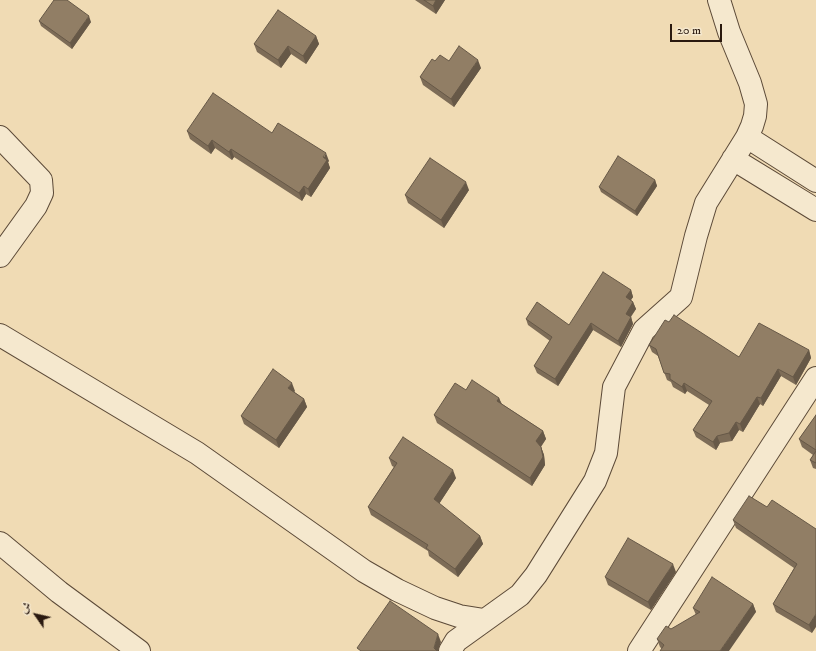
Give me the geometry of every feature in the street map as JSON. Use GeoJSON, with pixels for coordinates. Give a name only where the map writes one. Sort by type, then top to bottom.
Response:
{"type":"FeatureCollection","features":[{"type":"Feature","properties":{"kind":"street"},"geometry":{"type":"LineString","coordinates":[[450,651],[456,641],[520,595],[532,580],[595,480],[606,452],[614,387],[644,330],[681,297],[706,203],[747,137],[755,116],[756,104],[750,83],[729,32],[720,0]]}},
{"type":"Feature","properties":{"kind":"street"},"geometry":{"type":"LineString","coordinates":[[0,137],[41,180],[42,193],[36,206],[0,256]]}},
{"type":"Feature","properties":{"kind":"street"},"geometry":{"type":"LineString","coordinates":[[747,137],[816,181]]}},
{"type":"Feature","properties":{"kind":"street"},"geometry":{"type":"LineString","coordinates":[[733,159],[816,210]]}},
{"type":"Feature","properties":{"kind":"street"},"geometry":{"type":"LineString","coordinates":[[0,335],[197,453],[358,567],[435,608],[459,616],[484,620]]}},
{"type":"Feature","properties":{"kind":"street"},"geometry":{"type":"LineString","coordinates":[[639,651],[816,378]]}},
{"type":"Feature","properties":{"kind":"street"},"geometry":{"type":"LineString","coordinates":[[0,543],[59,592],[139,651]]}},
{"type":"Feature","properties":{"kind":"building"},"geometry":{"type":"Polygon","coordinates":[[[54,0],[67,0],[89,16],[70,43],[39,21],[54,0]]]}},
{"type":"Feature","properties":{"kind":"building"},"geometry":{"type":"Polygon","coordinates":[[[424,0],[436,0],[433,6],[424,0]]]}},
{"type":"Feature","properties":{"kind":"building"},"geometry":{"type":"Polygon","coordinates":[[[278,10],[316,36],[303,56],[288,46],[278,60],[254,44],[278,10]]]}},
{"type":"Feature","properties":{"kind":"building"},"geometry":{"type":"Polygon","coordinates":[[[459,46],[478,60],[451,99],[420,77],[432,59],[435,61],[440,55],[449,61],[459,46]]]}},
{"type":"Feature","properties":{"kind":"building"},"geometry":{"type":"Polygon","coordinates":[[[213,93],[272,133],[278,123],[326,153],[323,157],[327,160],[308,189],[304,186],[299,193],[231,149],[229,152],[212,140],[208,146],[187,131],[213,93]]]}},
{"type":"Feature","properties":{"kind":"building"},"geometry":{"type":"Polygon","coordinates":[[[618,156],[655,180],[635,211],[599,187],[618,156]]]}},
{"type":"Feature","properties":{"kind":"building"},"geometry":{"type":"Polygon","coordinates":[[[430,158],[466,182],[441,220],[405,195],[430,158]]]}},
{"type":"Feature","properties":{"kind":"building"},"geometry":{"type":"Polygon","coordinates":[[[603,272],[631,290],[626,297],[633,302],[626,314],[631,317],[618,341],[591,323],[555,379],[534,366],[552,337],[526,319],[537,302],[569,325],[603,272]]]}},
{"type":"Feature","properties":{"kind":"building"},"geometry":{"type":"Polygon","coordinates":[[[674,315],[739,357],[759,323],[809,350],[793,377],[778,369],[761,398],[757,397],[740,424],[736,422],[729,433],[717,436],[713,442],[693,430],[712,401],[684,383],[682,387],[670,379],[670,374],[664,373],[656,349],[649,345],[665,320],[669,322],[674,315]]]}},
{"type":"Feature","properties":{"kind":"building"},"geometry":{"type":"Polygon","coordinates":[[[273,369],[292,383],[288,388],[304,399],[276,440],[241,416],[273,369]]]}},
{"type":"Feature","properties":{"kind":"building"},"geometry":{"type":"Polygon","coordinates":[[[472,380],[499,398],[497,401],[543,431],[536,441],[541,447],[543,457],[530,478],[434,415],[455,383],[466,390],[472,380]]]}},
{"type":"Feature","properties":{"kind":"building"},"geometry":{"type":"Polygon","coordinates":[[[816,415],[816,450],[799,439],[816,415]]]}},
{"type":"Feature","properties":{"kind":"building"},"geometry":{"type":"Polygon","coordinates":[[[403,437],[453,470],[434,499],[480,536],[455,569],[426,548],[428,545],[368,507],[397,463],[389,458],[403,437]]]}},
{"type":"Feature","properties":{"kind":"building"},"geometry":{"type":"Polygon","coordinates":[[[816,451],[816,463],[810,460],[816,451]]]}},
{"type":"Feature","properties":{"kind":"building"},"geometry":{"type":"Polygon","coordinates":[[[749,496],[767,507],[772,500],[816,529],[816,614],[809,625],[773,604],[797,564],[733,520],[749,496]]]}},
{"type":"Feature","properties":{"kind":"building"},"geometry":{"type":"Polygon","coordinates":[[[628,538],[673,564],[648,602],[605,577],[628,538]]]}},
{"type":"Feature","properties":{"kind":"building"},"geometry":{"type":"Polygon","coordinates":[[[712,577],[753,604],[720,651],[660,651],[664,645],[657,639],[666,626],[671,629],[700,612],[693,608],[712,577]]]}},
{"type":"Feature","properties":{"kind":"building"},"geometry":{"type":"Polygon","coordinates":[[[390,601],[438,634],[434,648],[437,651],[361,651],[357,648],[390,601]]]}}]}
